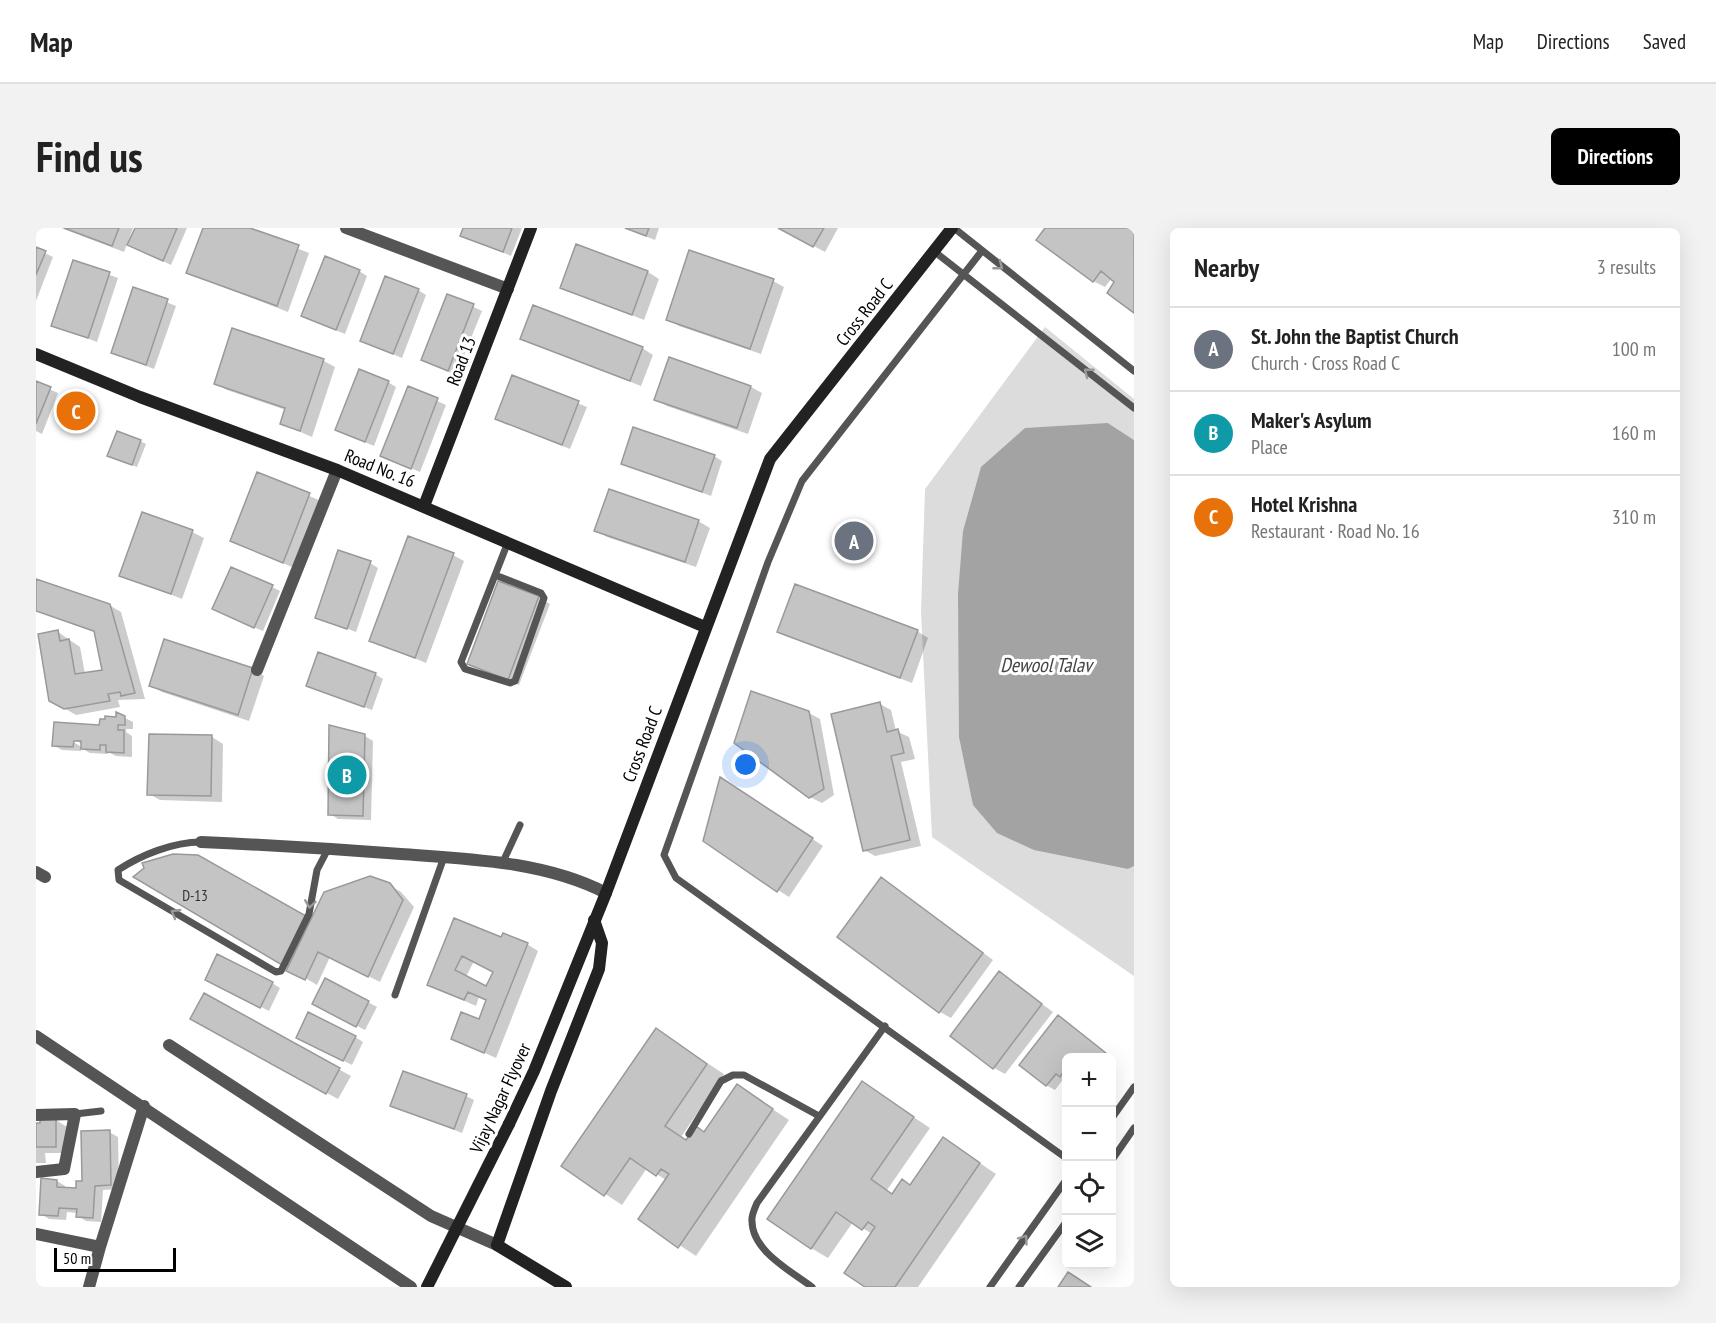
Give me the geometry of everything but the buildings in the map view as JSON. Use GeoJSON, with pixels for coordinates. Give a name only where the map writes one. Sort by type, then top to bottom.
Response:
{"type":"FeatureCollection","features":[{"type":"Feature","properties":{"kind":"street"},"geometry":{"type":"LineString","coordinates":[[346,228],[508,289]]}},
{"type":"Feature","properties":{"kind":"street","name":"Road 13"},"geometry":{"type":"LineString","coordinates":[[424,506],[531,228]]}},
{"type":"Feature","properties":{"kind":"street","name":"Cross Road C"},"geometry":{"type":"LineString","coordinates":[[594,920],[770,459],[953,228]]}},
{"type":"Feature","properties":{"kind":"street","name":"Road No. 16"},"geometry":{"type":"LineString","coordinates":[[36,354],[140,397],[337,470],[705,627]]}},
{"type":"Feature","properties":{"kind":"street"},"geometry":{"type":"LineString","coordinates":[[257,670],[337,470]]}},
{"type":"Feature","properties":{"kind":"street"},"geometry":{"type":"LineString","coordinates":[[201,842],[444,857],[501,864],[556,874],[586,883],[606,893]]}},
{"type":"Feature","properties":{"kind":"street"},"geometry":{"type":"LineString","coordinates":[[497,1245],[550,1090],[599,969],[602,943],[594,920]]}},
{"type":"Feature","properties":{"kind":"street","name":"Vijay Nagar Flyover"},"geometry":{"type":"LineString","coordinates":[[427,1287],[534,1071],[594,920]]}},
{"type":"Feature","properties":{"kind":"street"},"geometry":{"type":"LineString","coordinates":[[36,1035],[407,1286]]}},
{"type":"Feature","properties":{"kind":"street"},"geometry":{"type":"LineString","coordinates":[[169,1045],[431,1216],[497,1245],[566,1287]]}},
{"type":"Feature","properties":{"kind":"street"},"geometry":{"type":"LineString","coordinates":[[89,1287],[144,1106]]}},
{"type":"Feature","properties":{"kind":"street"},"geometry":{"type":"LineString","coordinates":[[36,1115],[75,1113],[64,1169],[36,1172]]}},
{"type":"Feature","properties":{"kind":"street"},"geometry":{"type":"LineString","coordinates":[[36,1234],[100,1247]]}},
{"type":"Feature","properties":{"kind":"lane"},"geometry":{"type":"LineString","coordinates":[[953,228],[1134,371]]}},
{"type":"Feature","properties":{"kind":"lane"},"geometry":{"type":"LineString","coordinates":[[934,252],[1134,408]]}},
{"type":"Feature","properties":{"kind":"lane"},"geometry":{"type":"LineString","coordinates":[[981,252],[802,482],[768,562],[664,855],[676,878],[1062,1155]]}},
{"type":"Feature","properties":{"kind":"lane"},"geometry":{"type":"LineString","coordinates":[[495,575],[541,593],[544,598],[515,681],[510,683],[465,669],[461,662],[495,575],[508,542]]}},
{"type":"Feature","properties":{"kind":"lane"},"geometry":{"type":"LineString","coordinates":[[501,864],[520,825]]}},
{"type":"Feature","properties":{"kind":"lane"},"geometry":{"type":"LineString","coordinates":[[201,842],[188,842],[132,860],[118,870],[116,875],[119,880],[276,972],[281,971],[309,914],[317,870],[328,849]]}},
{"type":"Feature","properties":{"kind":"lane"},"geometry":{"type":"LineString","coordinates":[[395,995],[444,857]]}},
{"type":"Feature","properties":{"kind":"lane"},"geometry":{"type":"LineString","coordinates":[[812,1287],[765,1251],[756,1237],[751,1221],[757,1203],[885,1026]]}},
{"type":"Feature","properties":{"kind":"lane"},"geometry":{"type":"LineString","coordinates":[[689,1134],[721,1081],[733,1076],[744,1075],[819,1116]]}},
{"type":"Feature","properties":{"kind":"lane"},"geometry":{"type":"LineString","coordinates":[[1116,1112],[1134,1087]]}},
{"type":"Feature","properties":{"kind":"lane"},"geometry":{"type":"LineString","coordinates":[[75,1113],[101,1111]]}},
{"type":"Feature","properties":{"kind":"lane"},"geometry":{"type":"LineString","coordinates":[[1116,1154],[1134,1128]]}},
{"type":"Feature","properties":{"kind":"lane"},"geometry":{"type":"LineString","coordinates":[[990,1287],[1062,1186]]}},
{"type":"Feature","properties":{"kind":"lane"},"geometry":{"type":"LineString","coordinates":[[1019,1287],[1062,1228]]}},
{"type":"Feature","properties":{"kind":"shaded area","name":"Dewool Talav"},"geometry":{"type":"Polygon","coordinates":[[[1045,327],[1134,399],[1134,440],[1108,423],[1128,869],[1134,866],[1134,976],[932,837],[921,612],[925,489],[1045,327]]]}},
{"type":"Feature","properties":{"kind":"water","name":"Dewool Talav"},"geometry":{"type":"Polygon","coordinates":[[[1108,423],[1134,440],[1134,866],[1128,869],[1034,850],[997,833],[973,805],[959,737],[958,594],[963,531],[981,467],[1025,428],[1108,423]]]}},
{"type":"Feature","properties":{"kind":"place","name":"Hotel Krishna"},"geometry":{"type":"Point","coordinates":[76,411]}},
{"type":"Feature","properties":{"kind":"place","name":"St. John the Baptist Church"},"geometry":{"type":"Point","coordinates":[854,541]}},
{"type":"Feature","properties":{"kind":"place","name":"Maker's Asylum"},"geometry":{"type":"Point","coordinates":[347,775]}}]}
